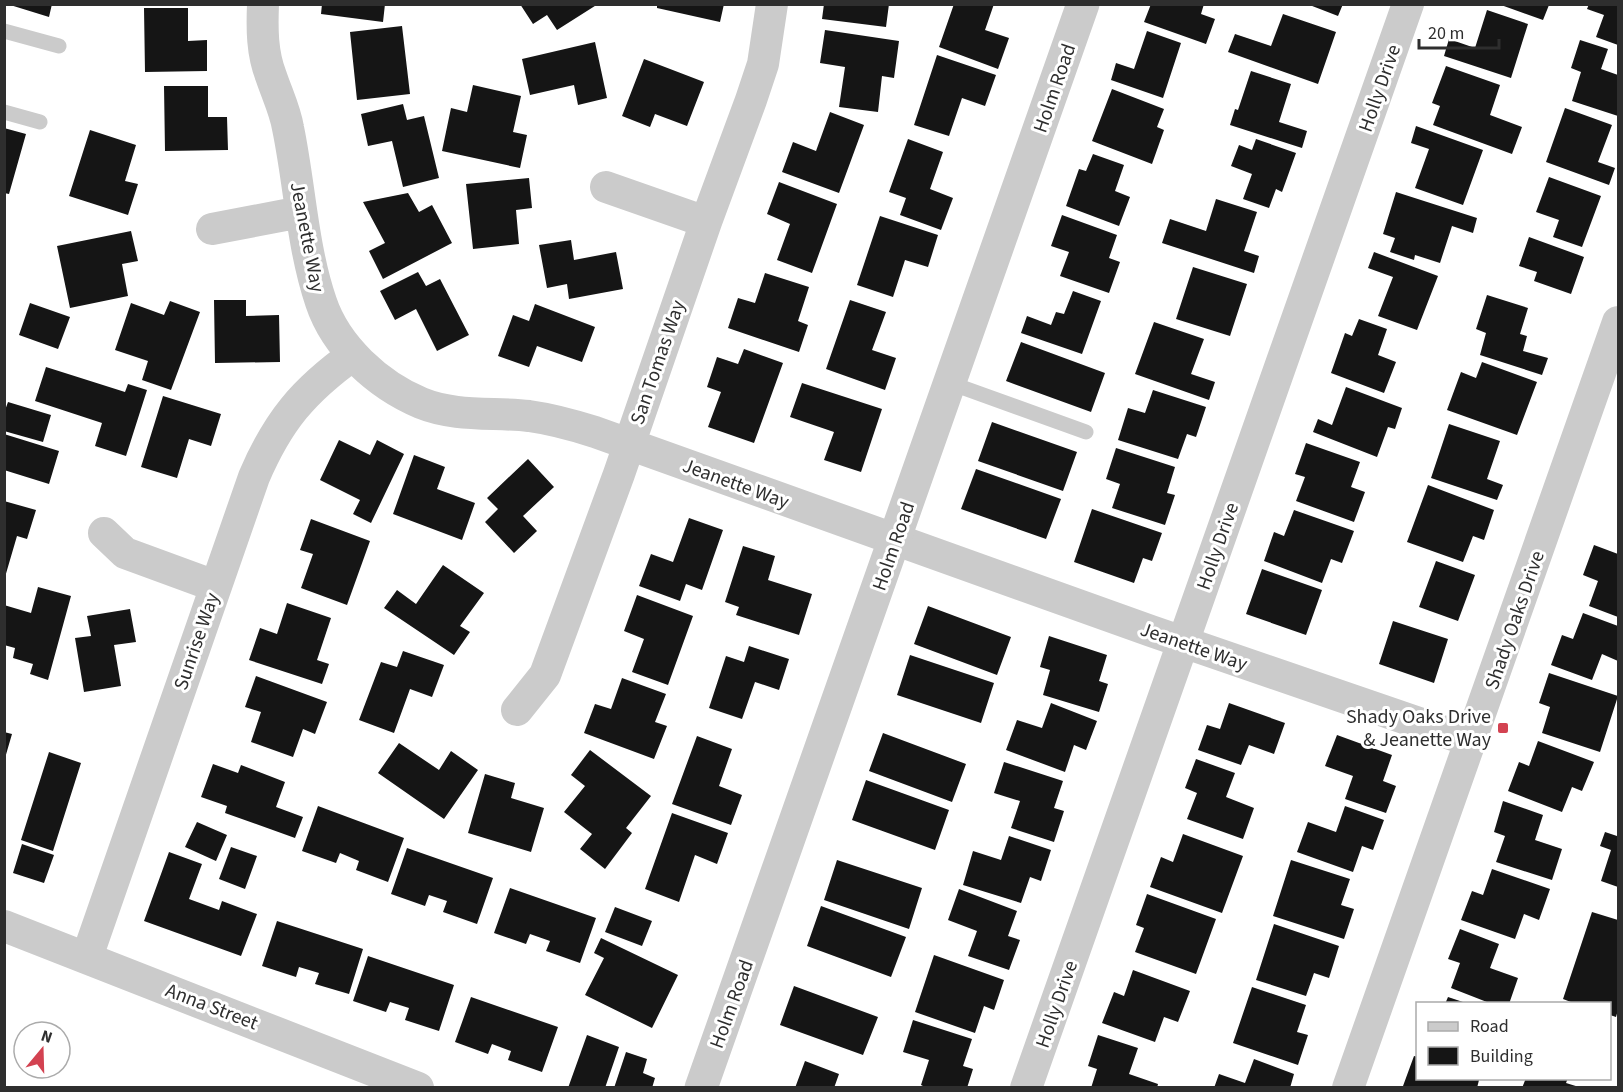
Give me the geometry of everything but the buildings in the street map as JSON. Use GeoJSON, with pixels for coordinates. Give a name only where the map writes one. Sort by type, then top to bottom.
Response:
{"type":"FeatureCollection","features":[{"type":"Feature","properties":{"kind":"street","name":"Jeanette Way"},"geometry":{"type":"LineString","coordinates":[[263,4],[264,51],[287,122],[301,212],[321,304],[335,332],[353,355],[374,375],[399,392],[422,403],[448,411],[529,416],[555,420],[629,444],[1183,642],[1471,741]]}},
{"type":"Feature","properties":{"kind":"street","name":"San Tomas Way"},"geometry":{"type":"LineString","coordinates":[[517,710],[545,675],[629,444],[763,64],[772,4]]}},
{"type":"Feature","properties":{"kind":"street","name":"Holm Road"},"geometry":{"type":"LineString","coordinates":[[701,1088],[1083,4]]}},
{"type":"Feature","properties":{"kind":"street","name":"Holly Drive"},"geometry":{"type":"LineString","coordinates":[[1026,1088],[1408,4]]}},
{"type":"Feature","properties":{"kind":"street"},"geometry":{"type":"LineString","coordinates":[[606,187],[706,222]]}},
{"type":"Feature","properties":{"kind":"street"},"geometry":{"type":"LineString","coordinates":[[212,229],[301,212]]}},
{"type":"Feature","properties":{"kind":"street","name":"Shady Oaks Drive"},"geometry":{"type":"LineString","coordinates":[[1348,1088],[1618,322]]}},
{"type":"Feature","properties":{"kind":"street","name":"Sunrise Way"},"geometry":{"type":"LineString","coordinates":[[87,957],[254,477],[276,432],[303,396],[353,355]]}},
{"type":"Feature","properties":{"kind":"street"},"geometry":{"type":"LineString","coordinates":[[104,534],[124,553],[215,586]]}},
{"type":"Feature","properties":{"kind":"street","name":"Anna Street"},"geometry":{"type":"LineString","coordinates":[[4,926],[418,1088]]}},
{"type":"Feature","properties":{"kind":"lane"},"geometry":{"type":"LineString","coordinates":[[4,31],[59,46]]}},
{"type":"Feature","properties":{"kind":"lane"},"geometry":{"type":"LineString","coordinates":[[4,112],[40,122]]}},
{"type":"Feature","properties":{"kind":"lane"},"geometry":{"type":"LineString","coordinates":[[950,383],[1086,432]]}},
{"type":"Feature","properties":{"kind":"place","name":"Shady Oaks Drive & Jeanette Way"},"geometry":{"type":"Point","coordinates":[1503,728]}}]}
